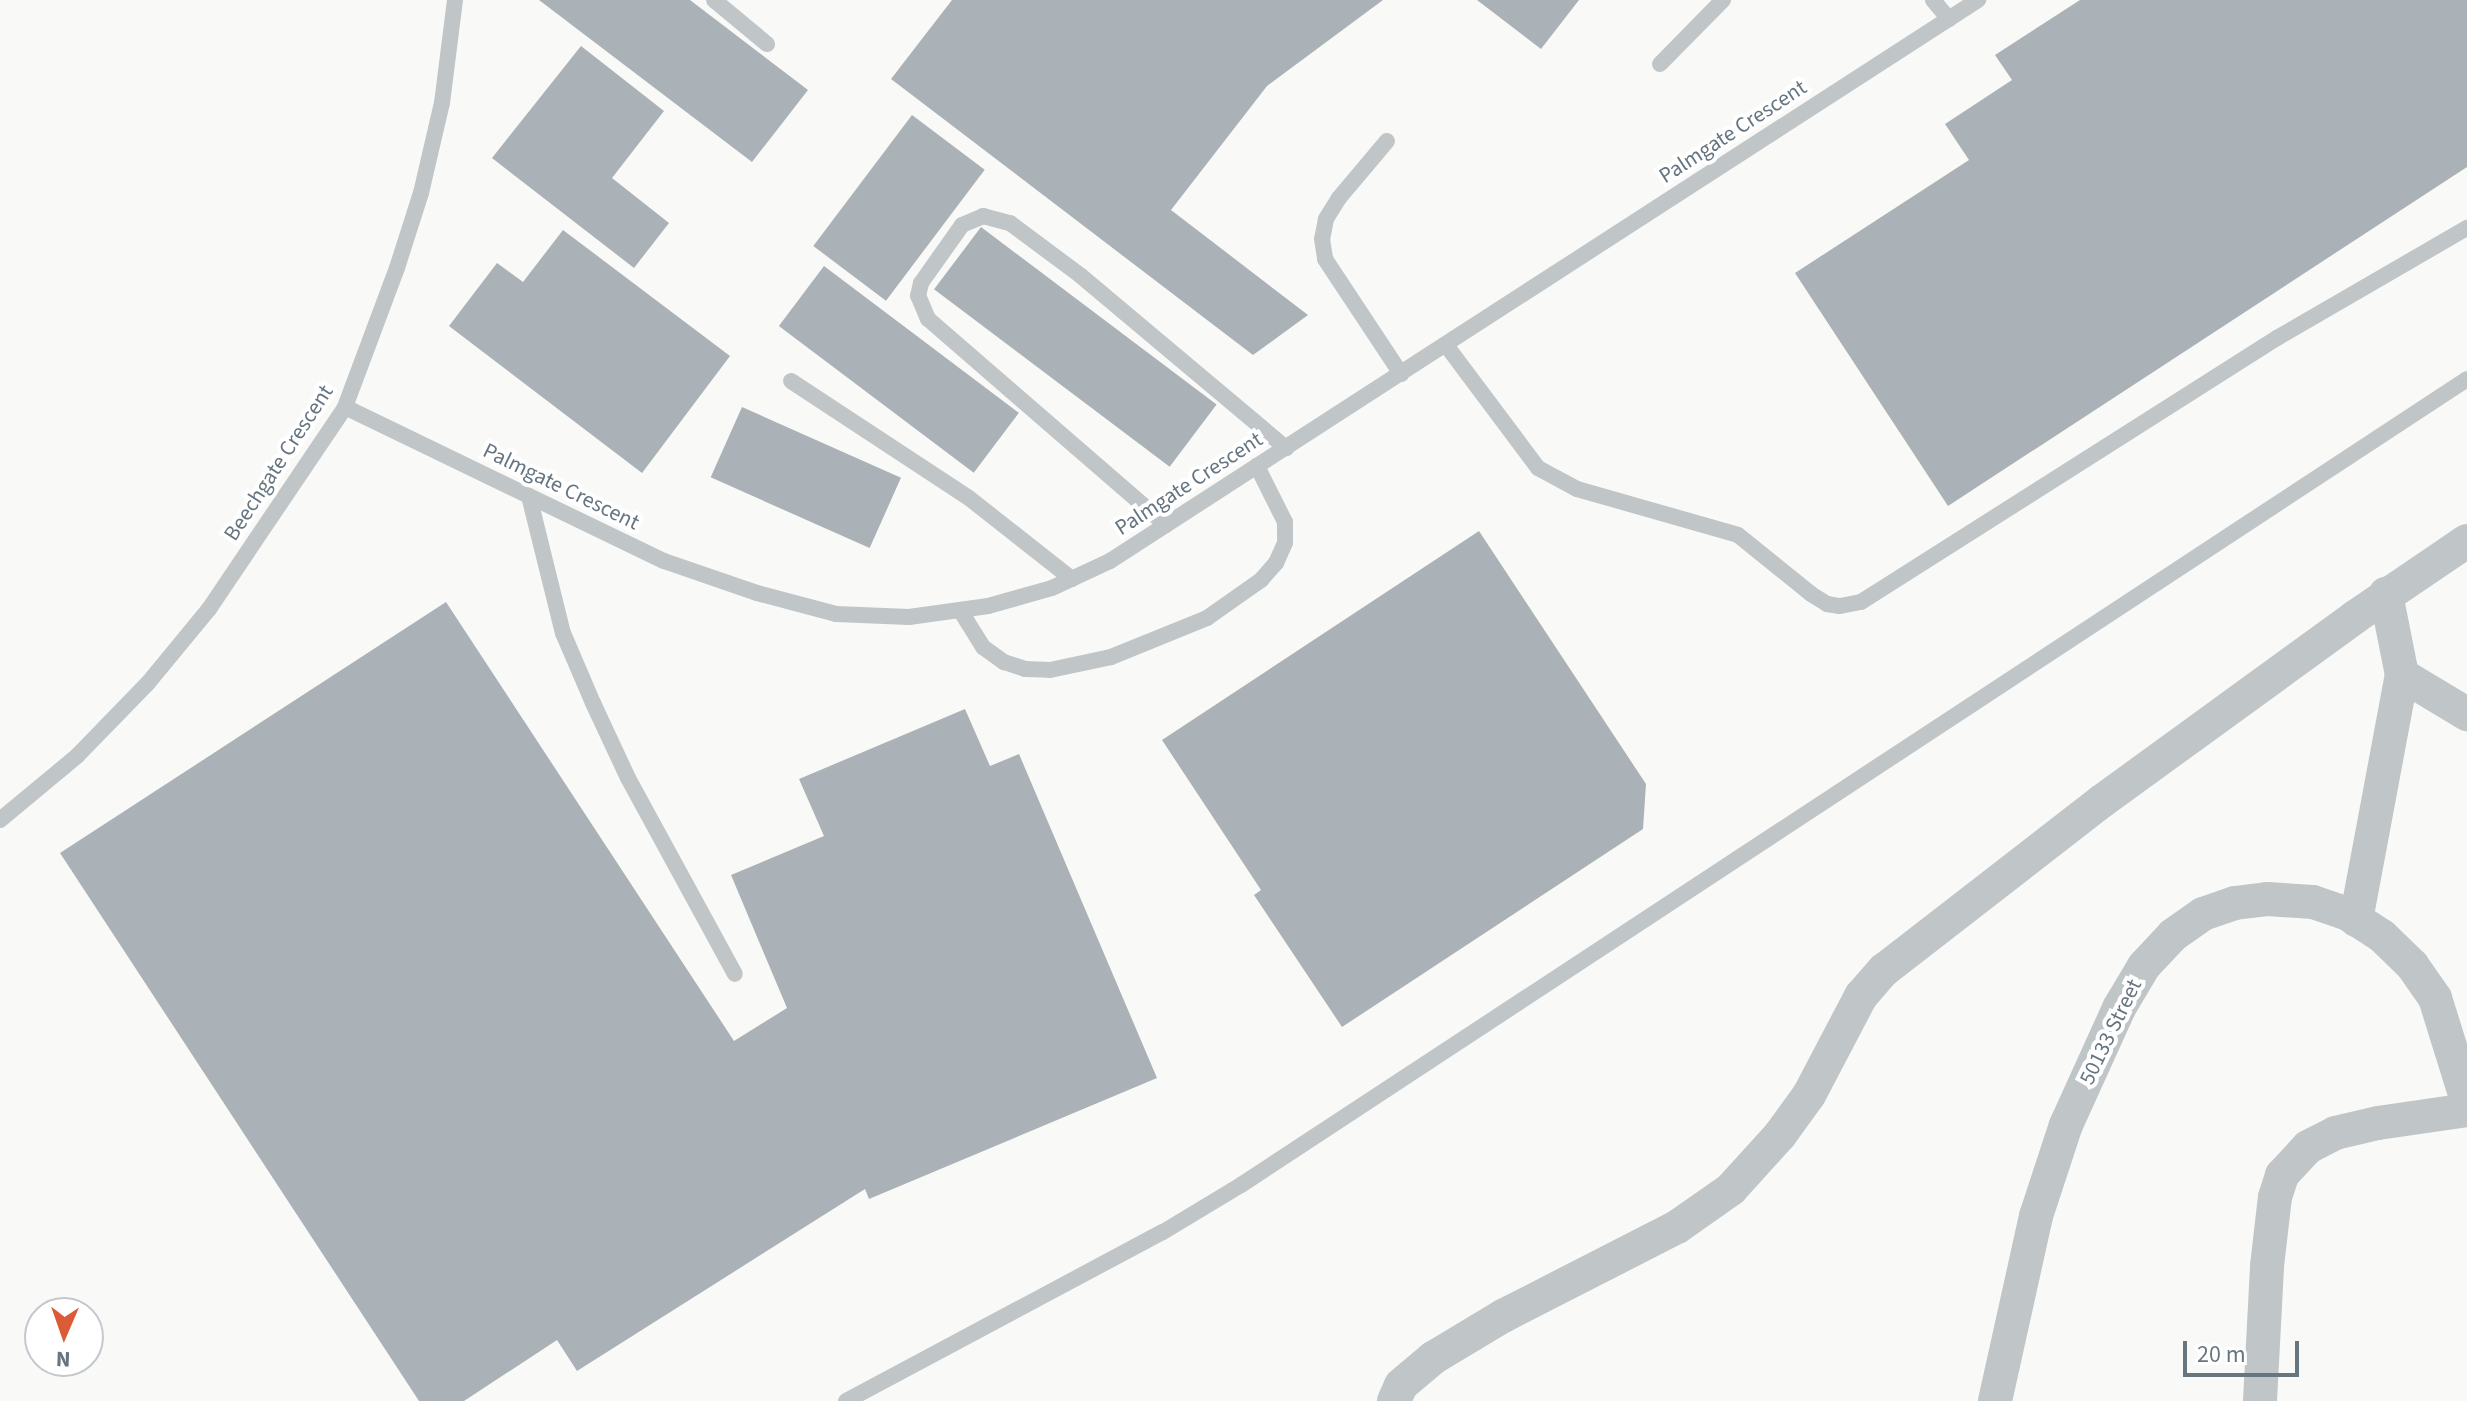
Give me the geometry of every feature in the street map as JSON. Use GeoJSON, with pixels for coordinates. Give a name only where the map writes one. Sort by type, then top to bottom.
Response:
{"type":"FeatureCollection","features":[{"type":"Feature","properties":{"kind":"street"},"geometry":{"type":"LineString","coordinates":[[1394,1401],[1401,1385],[1433,1358],[1503,1316],[1677,1227],[1731,1189],[1780,1135],[1809,1095],[1861,996],[1884,970],[2102,801],[2386,594],[2467,541]]}},
{"type":"Feature","properties":{"kind":"street"},"geometry":{"type":"LineString","coordinates":[[2356,920],[2402,675],[2386,594]]}},
{"type":"Feature","properties":{"kind":"street"},"geometry":{"type":"LineString","coordinates":[[2402,675],[2467,714]]}},
{"type":"Feature","properties":{"kind":"street","name":"50133 Street"},"geometry":{"type":"LineString","coordinates":[[1995,1401],[2036,1216],[2066,1125],[2124,999],[2144,966],[2183,928],[2203,914],[2235,903],[2267,899],[2313,902],[2356,920],[2382,936],[2412,965],[2435,998],[2467,1101]]}},
{"type":"Feature","properties":{"kind":"street"},"geometry":{"type":"LineString","coordinates":[[2260,1401],[2267,1266],[2275,1197],[2282,1175],[2308,1147],[2335,1133],[2378,1123],[2467,1110]]}},
{"type":"Feature","properties":{"kind":"lane","name":"Beechgate Crescent"},"geometry":{"type":"LineString","coordinates":[[0,820],[77,756],[165,662],[209,609],[345,407],[397,268],[421,193],[442,103],[455,0]]}},
{"type":"Feature","properties":{"kind":"lane"},"geometry":{"type":"LineString","coordinates":[[714,0],[767,44]]}},
{"type":"Feature","properties":{"kind":"lane"},"geometry":{"type":"LineString","coordinates":[[1660,64],[1723,0]]}},
{"type":"Feature","properties":{"kind":"lane"},"geometry":{"type":"LineString","coordinates":[[1933,0],[1949,19]]}},
{"type":"Feature","properties":{"kind":"lane","name":"Palmgate Crescent"},"geometry":{"type":"LineString","coordinates":[[345,407],[664,561],[757,593],[836,614],[909,617],[960,610],[1052,588],[1110,561],[1978,0]]}},
{"type":"Feature","properties":{"kind":"lane"},"geometry":{"type":"LineString","coordinates":[[1387,141],[1339,198],[1326,219],[1322,239],[1325,259],[1401,374]]}},
{"type":"Feature","properties":{"kind":"lane"},"geometry":{"type":"LineString","coordinates":[[1166,525],[928,319],[918,296],[921,283],[962,225],[983,216],[1010,223],[1081,276],[1286,448]]}},
{"type":"Feature","properties":{"kind":"lane"},"geometry":{"type":"LineString","coordinates":[[1446,345],[1538,468],[1577,489],[1738,535],[1811,594],[1827,604],[1840,606],[1861,602],[2277,338],[2467,228]]}},
{"type":"Feature","properties":{"kind":"lane"},"geometry":{"type":"LineString","coordinates":[[846,1401],[1163,1232],[1241,1185],[2467,379]]}},
{"type":"Feature","properties":{"kind":"lane"},"geometry":{"type":"LineString","coordinates":[[791,381],[981,506],[1072,579]]}},
{"type":"Feature","properties":{"kind":"lane"},"geometry":{"type":"LineString","coordinates":[[960,610],[983,647],[1004,662],[1025,669],[1050,670],[1111,657],[1207,618],[1261,580],[1276,563],[1285,543],[1285,522],[1257,466]]}},
{"type":"Feature","properties":{"kind":"lane"},"geometry":{"type":"LineString","coordinates":[[529,496],[563,633],[593,703],[628,778],[735,974]]}},
{"type":"Feature","properties":{"kind":"building"},"geometry":{"type":"Polygon","coordinates":[[[539,0],[690,0],[808,90],[752,162],[539,0]]]}},
{"type":"Feature","properties":{"kind":"building"},"geometry":{"type":"Polygon","coordinates":[[[952,0],[1383,0],[1267,86],[1171,210],[1308,315],[1253,355],[891,79],[952,0]]]}},
{"type":"Feature","properties":{"kind":"building"},"geometry":{"type":"Polygon","coordinates":[[[1477,0],[1579,0],[1541,49],[1477,0]]]}},
{"type":"Feature","properties":{"kind":"building"},"geometry":{"type":"Polygon","coordinates":[[[2080,0],[2467,0],[2467,167],[1948,506],[1795,273],[1969,160],[1945,124],[2012,80],[1995,55],[2080,0]]]}},
{"type":"Feature","properties":{"kind":"building"},"geometry":{"type":"Polygon","coordinates":[[[581,46],[664,111],[612,178],[669,223],[634,268],[492,158],[581,46]]]}},
{"type":"Feature","properties":{"kind":"building"},"geometry":{"type":"Polygon","coordinates":[[[912,115],[985,170],[886,301],[813,246],[912,115]]]}},
{"type":"Feature","properties":{"kind":"building"},"geometry":{"type":"Polygon","coordinates":[[[981,227],[1217,405],[1170,467],[934,289],[981,227]]]}},
{"type":"Feature","properties":{"kind":"building"},"geometry":{"type":"Polygon","coordinates":[[[563,230],[730,356],[642,473],[449,326],[497,263],[523,282],[563,230]]]}},
{"type":"Feature","properties":{"kind":"building"},"geometry":{"type":"Polygon","coordinates":[[[824,266],[1019,413],[974,473],[779,326],[824,266]]]}},
{"type":"Feature","properties":{"kind":"building"},"geometry":{"type":"Polygon","coordinates":[[[742,407],[901,478],[870,548],[711,477],[742,407]]]}},
{"type":"Feature","properties":{"kind":"building"},"geometry":{"type":"Polygon","coordinates":[[[1479,531],[1646,784],[1643,829],[1342,1027],[1254,895],[1261,890],[1162,740],[1479,531]]]}},
{"type":"Feature","properties":{"kind":"building"},"geometry":{"type":"Polygon","coordinates":[[[446,602],[734,1041],[787,1008],[731,875],[824,836],[799,779],[965,709],[990,766],[1019,754],[1157,1078],[869,1199],[865,1189],[577,1371],[557,1340],[464,1401],[419,1401],[60,853],[446,602]]]}}]}
